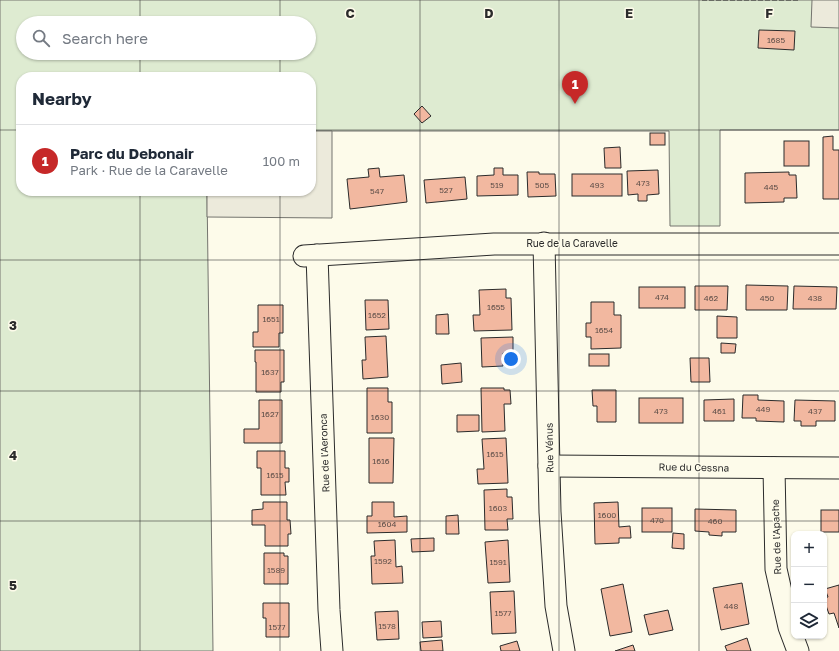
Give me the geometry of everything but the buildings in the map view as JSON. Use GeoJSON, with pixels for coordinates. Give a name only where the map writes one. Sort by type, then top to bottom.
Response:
{"type":"FeatureCollection","features":[{"type":"Feature","properties":{"kind":"street","name":"Rue de la Caravelle"},"geometry":{"type":"LineString","coordinates":[[311,256],[464,245],[544,243],[839,244]]}},
{"type":"Feature","properties":{"kind":"street","name":"Rue Vénus"},"geometry":{"type":"LineString","coordinates":[[544,243],[550,519],[556,598],[564,651]]}},
{"type":"Feature","properties":{"kind":"street","name":"Rue de l'Aeronca"},"geometry":{"type":"LineString","coordinates":[[311,256],[332,651]]}},
{"type":"Feature","properties":{"kind":"street","name":"Rue du Cessna"},"geometry":{"type":"LineString","coordinates":[[549,466],[839,468]]}},
{"type":"Feature","properties":{"kind":"street","name":"Rue de l'Apache"},"geometry":{"type":"LineString","coordinates":[[774,468],[776,569],[789,626],[798,651]]}},
{"type":"Feature","properties":{"kind":"green space"},"geometry":{"type":"Polygon","coordinates":[[[0,0],[839,0],[839,130],[720,130],[720,226],[670,226],[669,131],[316,131],[316,72],[16,72],[16,196],[207,196],[213,651],[0,651],[0,0]]]}},
{"type":"Feature","properties":{"kind":"shaded area"},"geometry":{"type":"Polygon","coordinates":[[[812,0],[839,0],[839,28],[811,27],[812,0]]]}},
{"type":"Feature","properties":{"kind":"shaded area"},"geometry":{"type":"Polygon","coordinates":[[[316,131],[332,131],[332,218],[207,217],[207,196],[316,196],[316,131]]]}},
{"type":"Feature","properties":{"kind":"fence"},"geometry":{"type":"LineString","coordinates":[[702,0],[800,0]]}},
{"type":"Feature","properties":{"kind":"place","name":"Parc du Debonair"},"geometry":{"type":"Point","coordinates":[575,104]}}]}
